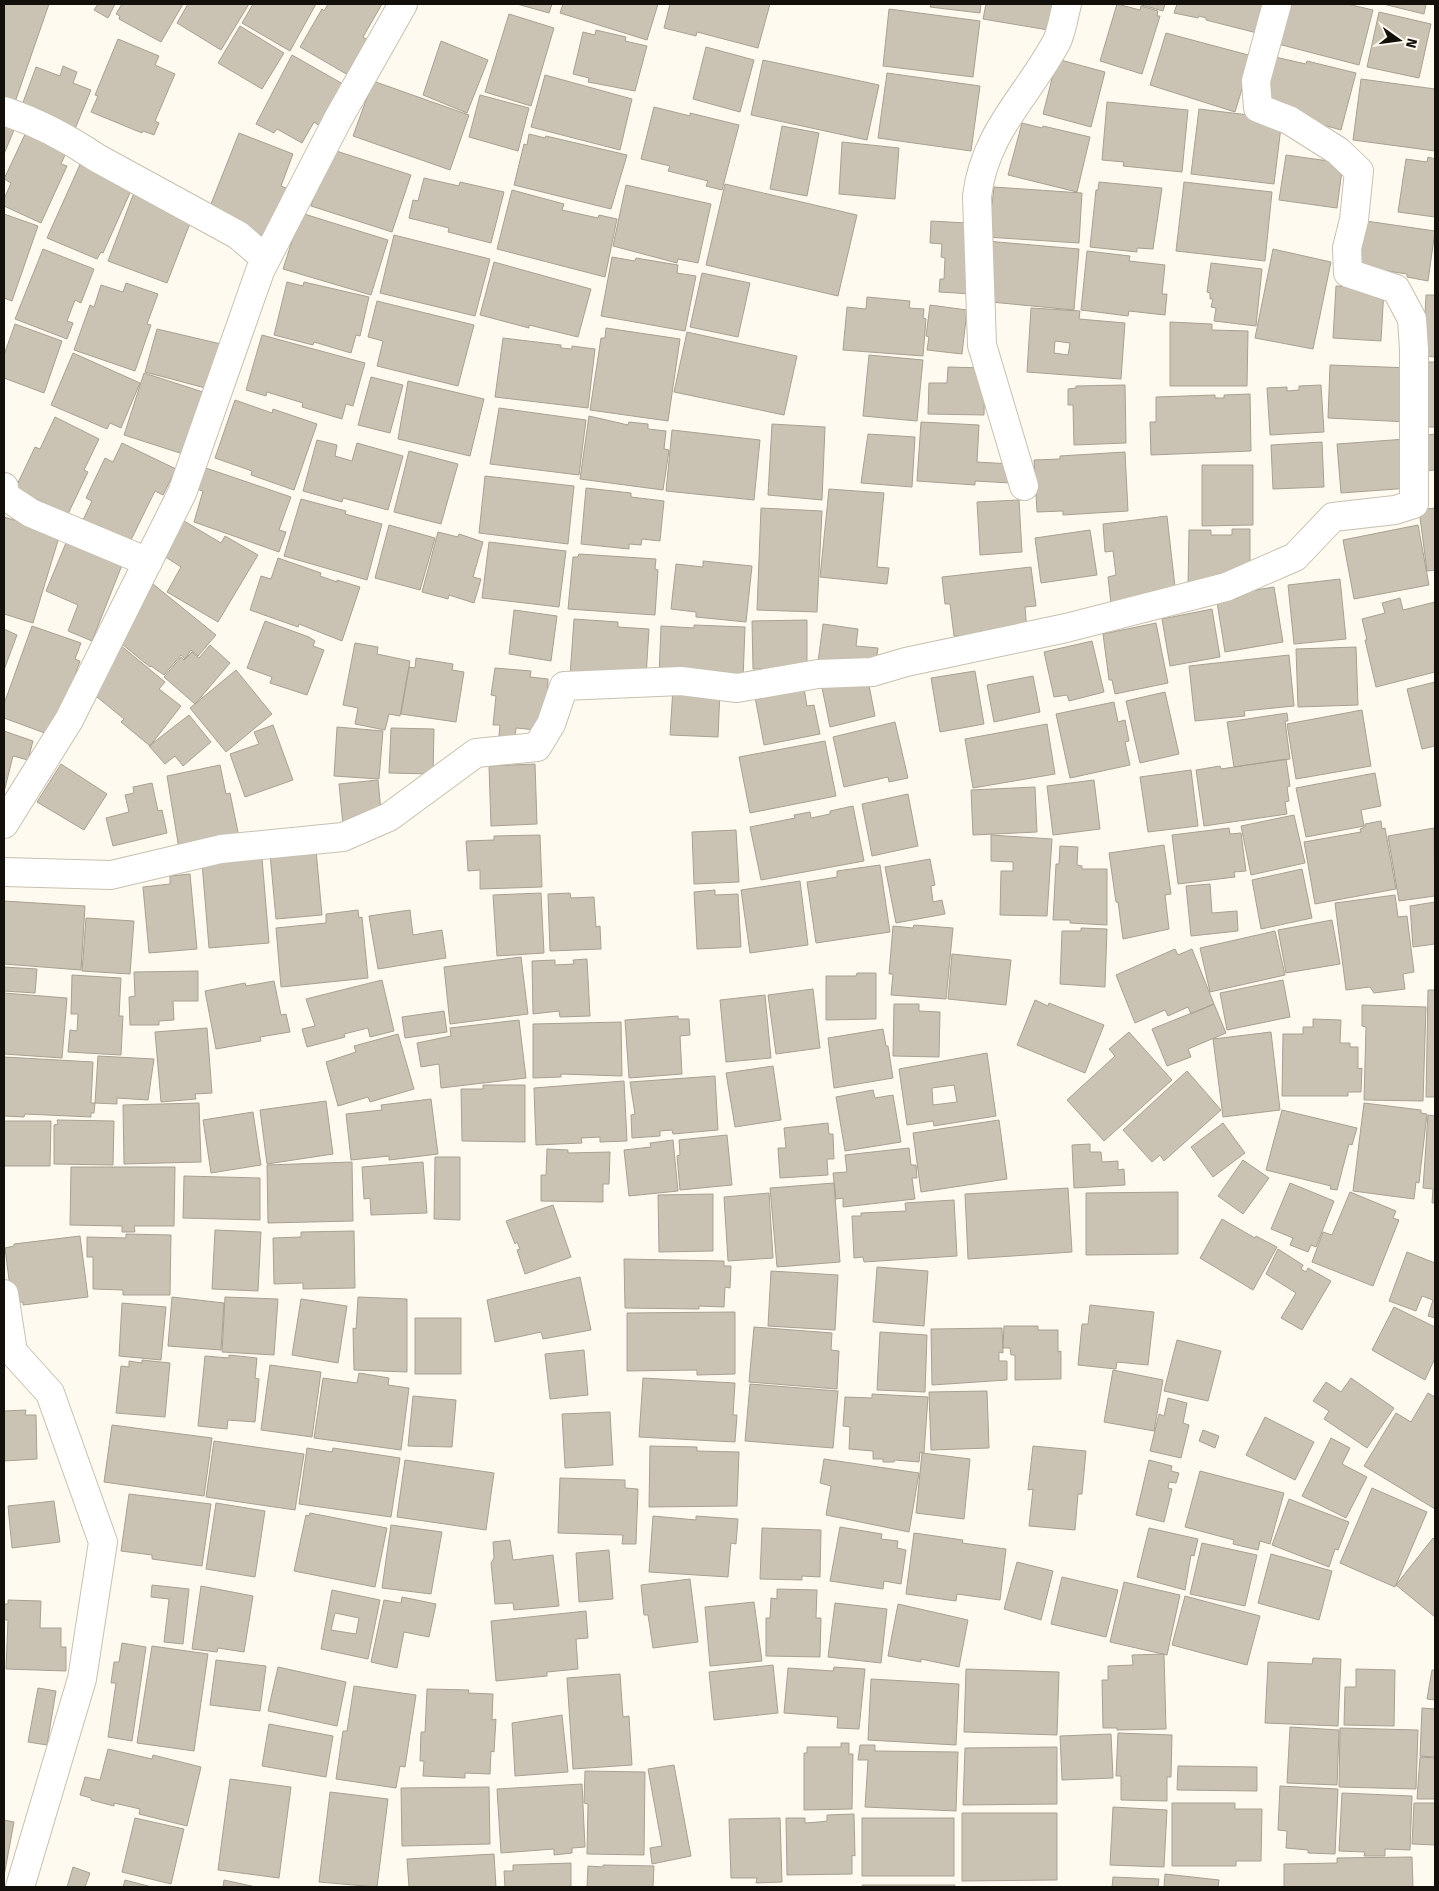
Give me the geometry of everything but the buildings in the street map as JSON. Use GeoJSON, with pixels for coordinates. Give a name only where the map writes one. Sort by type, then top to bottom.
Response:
{"type":"FeatureCollection","features":[{"type":"Feature","properties":{"kind":"street"},"geometry":{"type":"LineString","coordinates":[[4,824],[69,720],[182,493],[260,271],[338,119],[403,4]]}},
{"type":"Feature","properties":{"kind":"street"},"geometry":{"type":"LineString","coordinates":[[1024,486],[982,345],[977,196],[980,172],[990,146],[1058,39],[1067,4]]}},
{"type":"Feature","properties":{"kind":"street"},"geometry":{"type":"LineString","coordinates":[[4,872],[111,875],[221,849],[343,837],[389,817],[476,753],[537,747],[551,724],[564,686],[681,681],[737,688],[818,674],[872,672],[906,662],[1066,628],[1226,587],[1295,557],[1333,517],[1395,510],[1414,504],[1414,349],[1412,319],[1396,289],[1348,273],[1346,248],[1354,220],[1359,171],[1338,151],[1289,120],[1258,108],[1256,81],[1277,4]]}},
{"type":"Feature","properties":{"kind":"street"},"geometry":{"type":"LineString","coordinates":[[4,111],[23,117],[81,147],[97,158],[238,235],[266,259]]}},
{"type":"Feature","properties":{"kind":"street"},"geometry":{"type":"LineString","coordinates":[[4,487],[5,496],[31,513],[148,562]]}},
{"type":"Feature","properties":{"kind":"street"},"geometry":{"type":"LineString","coordinates":[[4,1294],[8,1354],[50,1393],[103,1542],[82,1679],[20,1887]]}}]}
